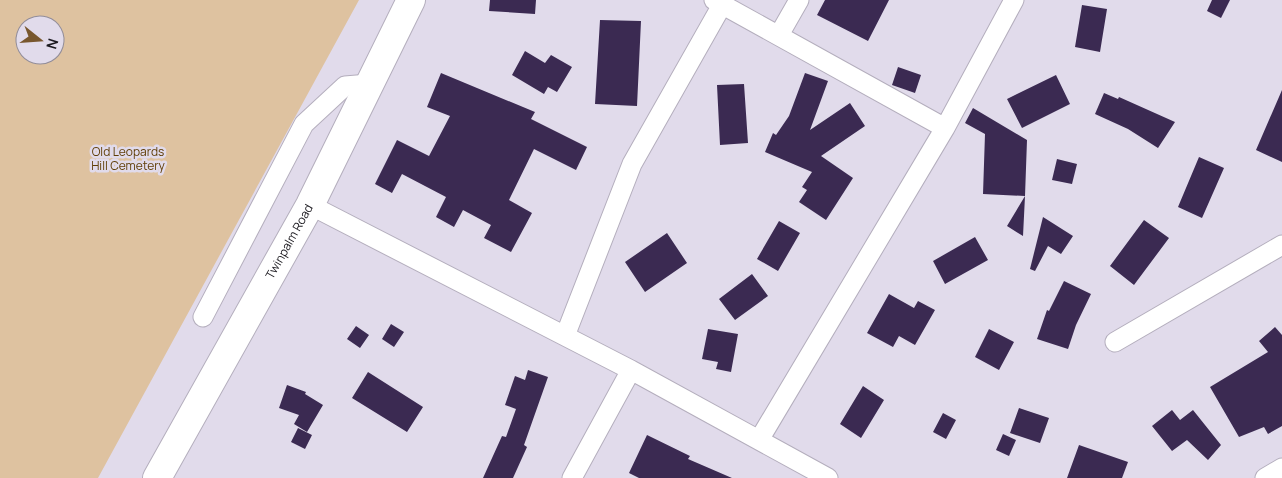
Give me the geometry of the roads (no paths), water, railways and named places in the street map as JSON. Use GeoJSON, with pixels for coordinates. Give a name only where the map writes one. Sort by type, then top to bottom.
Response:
{"type":"FeatureCollection","features":[{"type":"Feature","properties":{"kind":"main road","name":"Twinpalm Road"},"geometry":{"type":"LineString","coordinates":[[158,478],[310,205],[411,0]]}},
{"type":"Feature","properties":{"kind":"street"},"geometry":{"type":"LineString","coordinates":[[779,35],[799,0]]}},
{"type":"Feature","properties":{"kind":"street"},"geometry":{"type":"LineString","coordinates":[[759,440],[945,128],[1014,0]]}},
{"type":"Feature","properties":{"kind":"street"},"geometry":{"type":"LineString","coordinates":[[565,336],[632,164],[718,3],[945,128]]}},
{"type":"Feature","properties":{"kind":"street"},"geometry":{"type":"LineString","coordinates":[[203,317],[304,124],[345,86],[369,84]]}},
{"type":"Feature","properties":{"kind":"street"},"geometry":{"type":"LineString","coordinates":[[310,205],[631,370],[828,478]]}},
{"type":"Feature","properties":{"kind":"street"},"geometry":{"type":"LineString","coordinates":[[1115,342],[1282,245]]}},
{"type":"Feature","properties":{"kind":"street"},"geometry":{"type":"LineString","coordinates":[[572,478],[631,370]]}},
{"type":"Feature","properties":{"kind":"street"},"geometry":{"type":"LineString","coordinates":[[1265,478],[1282,468]]}},
{"type":"Feature","properties":{"kind":"park label","name":"Old Leopards Hill Cemetery"},"geometry":{"type":"Point","coordinates":[128,159]}}]}
